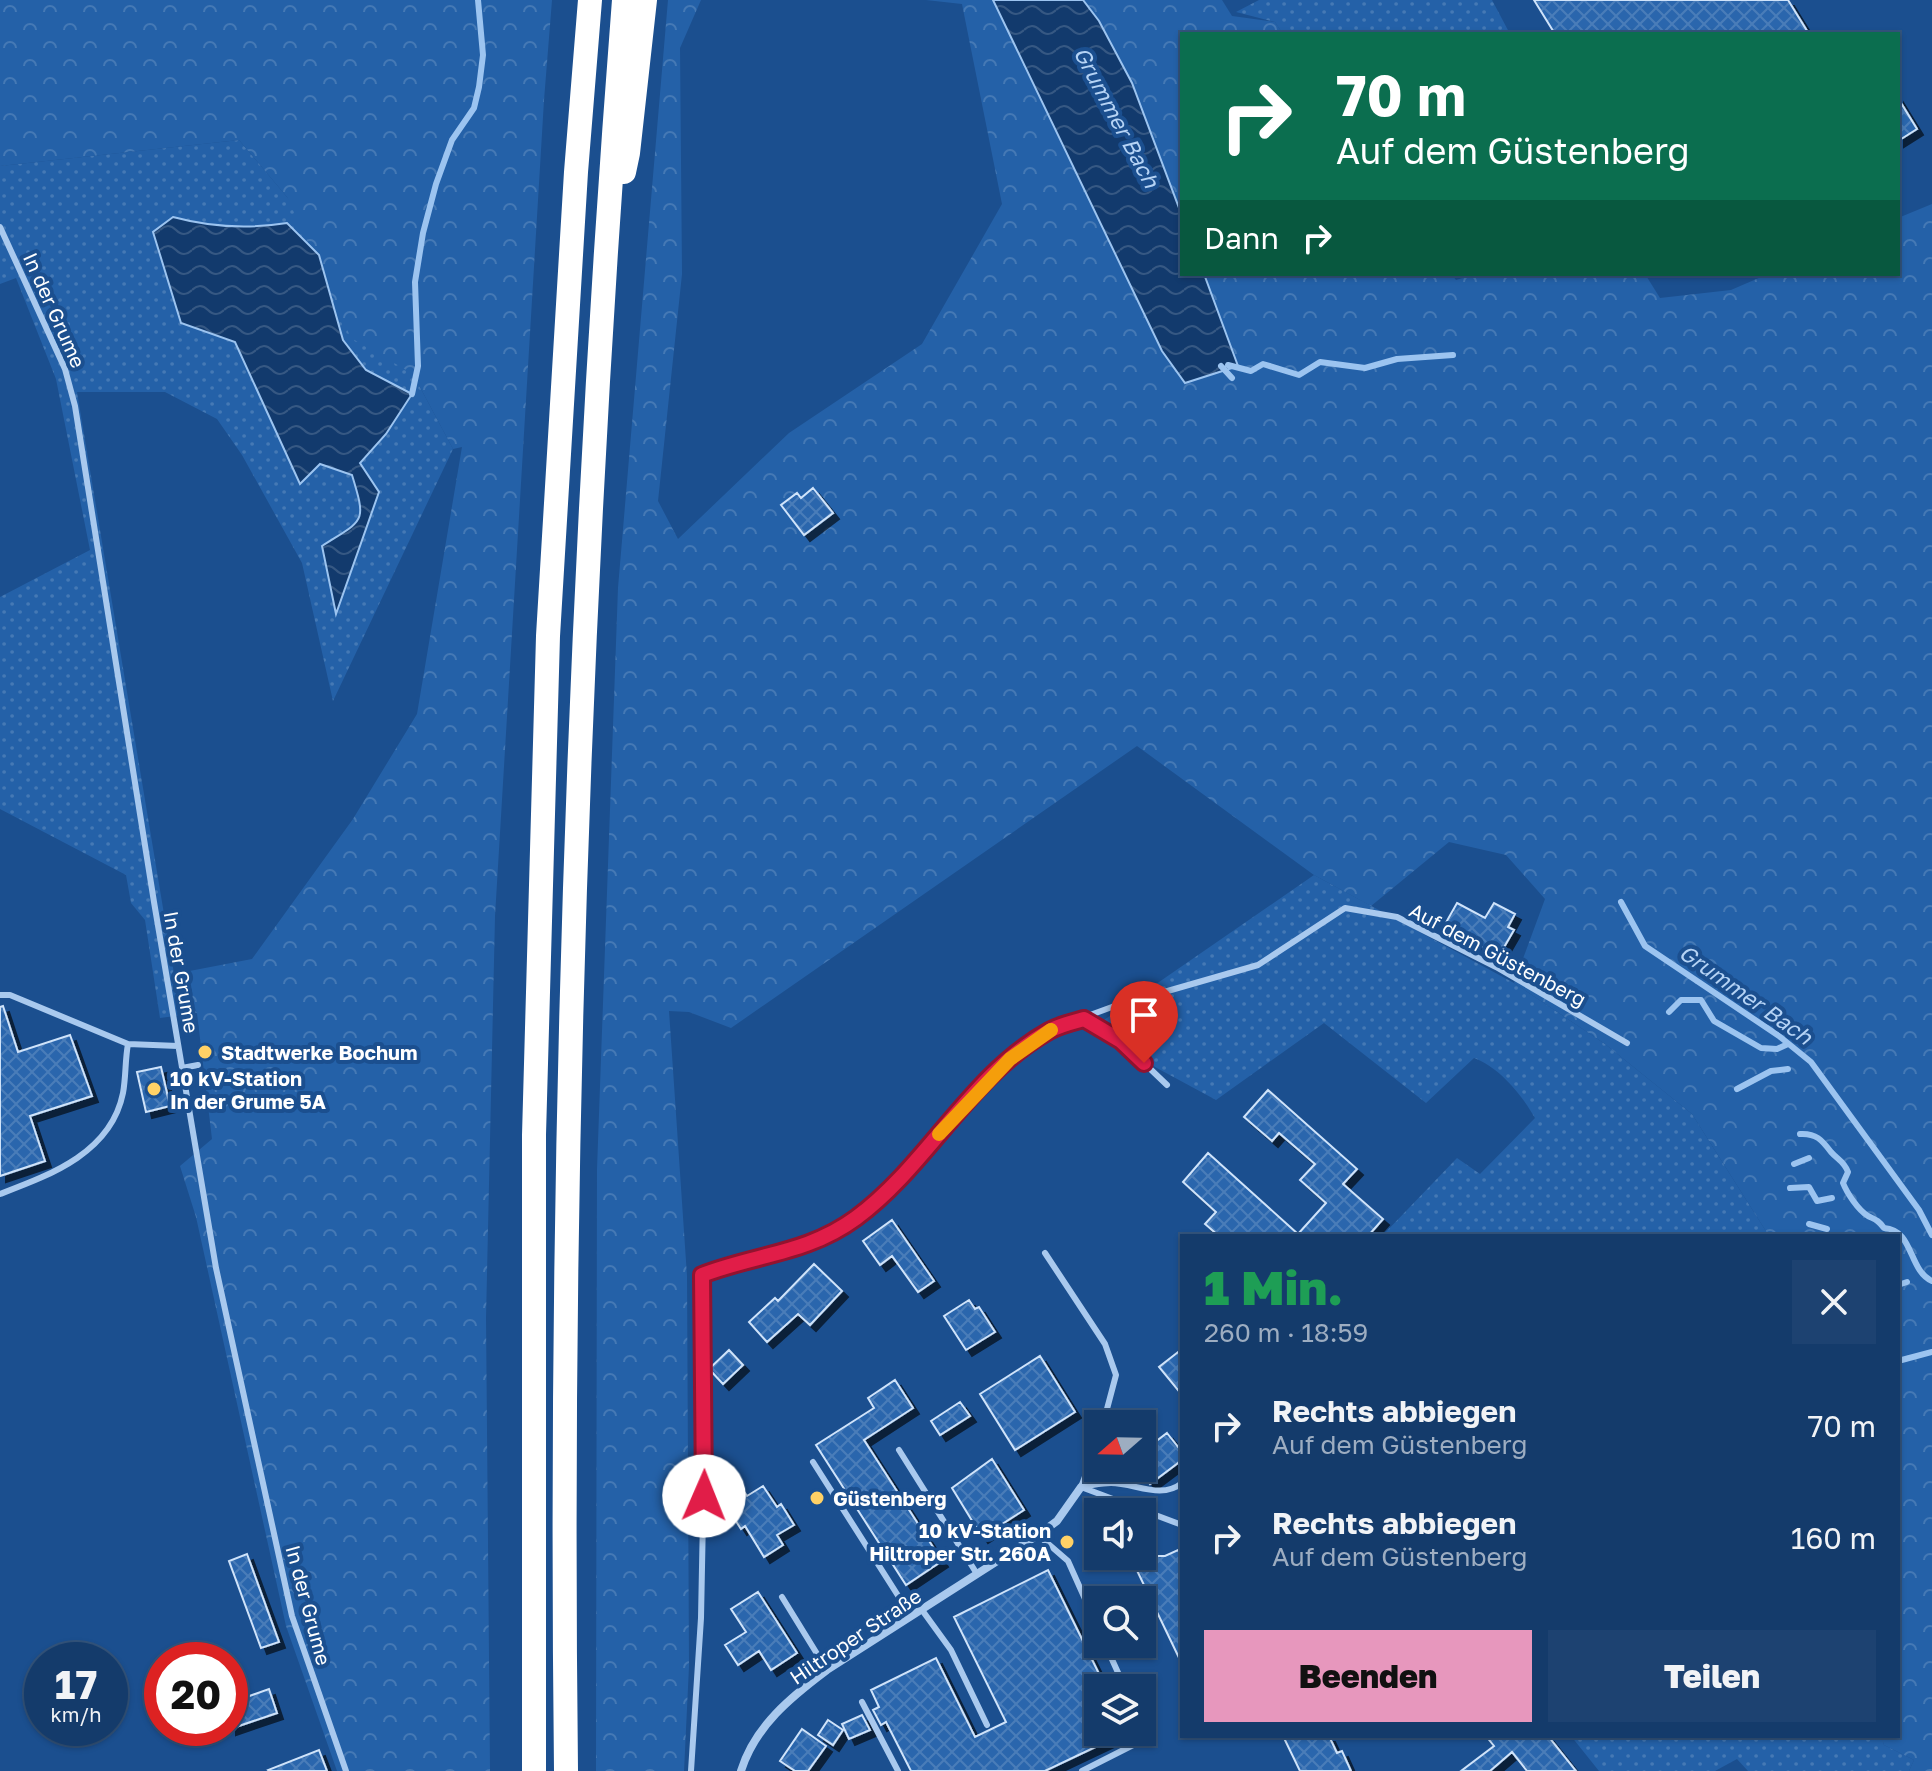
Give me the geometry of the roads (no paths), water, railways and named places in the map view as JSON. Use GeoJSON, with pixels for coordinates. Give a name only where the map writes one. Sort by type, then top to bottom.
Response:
{"type":"FeatureCollection","features":[{"type":"Feature","properties":{"kind":"highway"},"geometry":{"type":"LineString","coordinates":[[534,1771],[534,1135],[548,652],[576,172],[590,0]]}},
{"type":"Feature","properties":{"kind":"highway"},"geometry":{"type":"LineString","coordinates":[[566,1771],[569,1135],[582,686],[604,248],[624,0]]}},
{"type":"Feature","properties":{"kind":"highway"},"geometry":{"type":"LineString","coordinates":[[604,248],[628,153],[645,0]]}},
{"type":"Feature","properties":{"kind":"street","name":"Hiltroper Straße"},"geometry":{"type":"LineString","coordinates":[[741,1771],[755,1741],[769,1721],[796,1693],[1038,1535],[1057,1521],[1081,1487]]}},
{"type":"Feature","properties":{"kind":"lane","name":"In der Grume"},"geometry":{"type":"LineString","coordinates":[[0,227],[65,369],[75,406],[216,1268],[292,1616],[346,1771]]}},
{"type":"Feature","properties":{"kind":"lane","name":"Auf dem Güstenberg"},"geometry":{"type":"LineString","coordinates":[[691,1771],[701,1618],[704,1496],[702,1275],[820,1241],[857,1218],[890,1188],[1010,1059],[1052,1029],[1112,1007],[1258,965],[1345,908],[1397,917],[1496,967],[1627,1043]]}},
{"type":"Feature","properties":{"kind":"lane"},"geometry":{"type":"LineString","coordinates":[[0,995],[10,995],[128,1044],[178,1046]]}},
{"type":"Feature","properties":{"kind":"lane"},"geometry":{"type":"LineString","coordinates":[[1084,1019],[1121,1041],[1167,1085]]}},
{"type":"Feature","properties":{"kind":"lane"},"geometry":{"type":"LineString","coordinates":[[0,1194],[59,1170],[100,1138],[115,1116],[123,1093],[128,1044]]}},
{"type":"Feature","properties":{"kind":"lane"},"geometry":{"type":"LineString","coordinates":[[182,1068],[198,1065]]}},
{"type":"Feature","properties":{"kind":"lane"},"geometry":{"type":"LineString","coordinates":[[1045,1253],[1105,1344],[1116,1375],[1107,1410]]}},
{"type":"Feature","properties":{"kind":"lane"},"geometry":{"type":"LineString","coordinates":[[899,1450],[977,1574]]}},
{"type":"Feature","properties":{"kind":"lane"},"geometry":{"type":"LineString","coordinates":[[813,1462],[911,1616]]}},
{"type":"Feature","properties":{"kind":"lane"},"geometry":{"type":"LineString","coordinates":[[1081,1487],[1084,1479]]}},
{"type":"Feature","properties":{"kind":"lane"},"geometry":{"type":"LineString","coordinates":[[1081,1487],[1113,1483],[1158,1491],[1180,1485]]}},
{"type":"Feature","properties":{"kind":"lane"},"geometry":{"type":"LineString","coordinates":[[1081,1487],[1180,1524]]}},
{"type":"Feature","properties":{"kind":"lane"},"geometry":{"type":"LineString","coordinates":[[1038,1535],[1068,1561],[1084,1597]]}},
{"type":"Feature","properties":{"kind":"lane"},"geometry":{"type":"LineString","coordinates":[[782,1597],[827,1670]]}},
{"type":"Feature","properties":{"kind":"lane"},"geometry":{"type":"LineString","coordinates":[[922,1610],[951,1650],[987,1725]]}},
{"type":"Feature","properties":{"kind":"lane"},"geometry":{"type":"LineString","coordinates":[[862,1702],[898,1771]]}},
{"type":"Feature","properties":{"kind":"lane"},"geometry":{"type":"LineString","coordinates":[[1082,1771],[1131,1746]]}},
{"type":"Feature","properties":{"kind":"water"},"geometry":{"type":"Polygon","coordinates":[[[993,0],[1083,0],[1099,21],[1132,83],[1180,211],[1180,276],[1205,276],[1238,366],[1185,383],[1162,351],[993,0]]]}},
{"type":"Feature","properties":{"kind":"water"},"geometry":{"type":"Polygon","coordinates":[[[173,217],[230,226],[287,223],[319,255],[343,340],[366,370],[412,394],[386,434],[360,463],[379,492],[336,614],[322,546],[354,525],[358,519],[360,503],[352,475],[320,464],[300,484],[235,342],[181,323],[153,232],[173,217]]]}},
{"type":"Feature","properties":{"kind":"waterway","name":"Grummer Bach"},"geometry":{"type":"LineString","coordinates":[[412,394],[418,366],[415,282],[423,233],[452,140],[474,108],[479,87],[483,55],[478,0]]}},
{"type":"Feature","properties":{"kind":"waterway"},"geometry":{"type":"LineString","coordinates":[[1228,365],[1251,371],[1263,364],[1299,375],[1320,362],[1365,368],[1397,359],[1453,355]]}},
{"type":"Feature","properties":{"kind":"waterway","name":"Grummer Bach"},"geometry":{"type":"LineString","coordinates":[[1221,366],[1232,378]]}},
{"type":"Feature","properties":{"kind":"waterway","name":"Grummer Bach"},"geometry":{"type":"LineString","coordinates":[[1621,902],[1645,946],[1779,1036],[1811,1062],[1919,1210],[1932,1235]]}},
{"type":"Feature","properties":{"kind":"waterway"},"geometry":{"type":"LineString","coordinates":[[1669,1012],[1681,1000],[1701,1000],[1714,1021],[1761,1048],[1777,1049],[1788,1044]]}},
{"type":"Feature","properties":{"kind":"waterway"},"geometry":{"type":"LineString","coordinates":[[1737,1089],[1771,1071],[1788,1069]]}},
{"type":"Feature","properties":{"kind":"waterway"},"geometry":{"type":"LineString","coordinates":[[1800,1134],[1818,1138],[1825,1144],[1848,1172],[1843,1183],[1853,1201],[1884,1228],[1899,1234]]}},
{"type":"Feature","properties":{"kind":"waterway"},"geometry":{"type":"LineString","coordinates":[[1794,1164],[1809,1158]]}},
{"type":"Feature","properties":{"kind":"waterway"},"geometry":{"type":"LineString","coordinates":[[1790,1188],[1809,1187],[1817,1201],[1832,1198]]}},
{"type":"Feature","properties":{"kind":"waterway"},"geometry":{"type":"LineString","coordinates":[[1809,1224],[1827,1229]]}},
{"type":"Feature","properties":{"kind":"waterway"},"geometry":{"type":"LineString","coordinates":[[1900,1235],[1924,1276],[1932,1281]]}},
{"type":"Feature","properties":{"kind":"waterway"},"geometry":{"type":"LineString","coordinates":[[1900,1284],[1907,1282]]}},
{"type":"Feature","properties":{"kind":"waterway"},"geometry":{"type":"LineString","coordinates":[[1900,1360],[1932,1352]]}},
{"type":"Feature","properties":{"kind":"place","name":"Stadtwerke Bochum"},"geometry":{"type":"Point","coordinates":[205,1052]}},
{"type":"Feature","properties":{"kind":"place","name":"10 kV-Station In der Grume 5A"},"geometry":{"type":"Point","coordinates":[154,1089]}},
{"type":"Feature","properties":{"kind":"place","name":"Güstenberg"},"geometry":{"type":"Point","coordinates":[817,1498]}},
{"type":"Feature","properties":{"kind":"place","name":"10 kV-Station Hiltroper Str. 260A"},"geometry":{"type":"Point","coordinates":[1067,1542]}}]}
